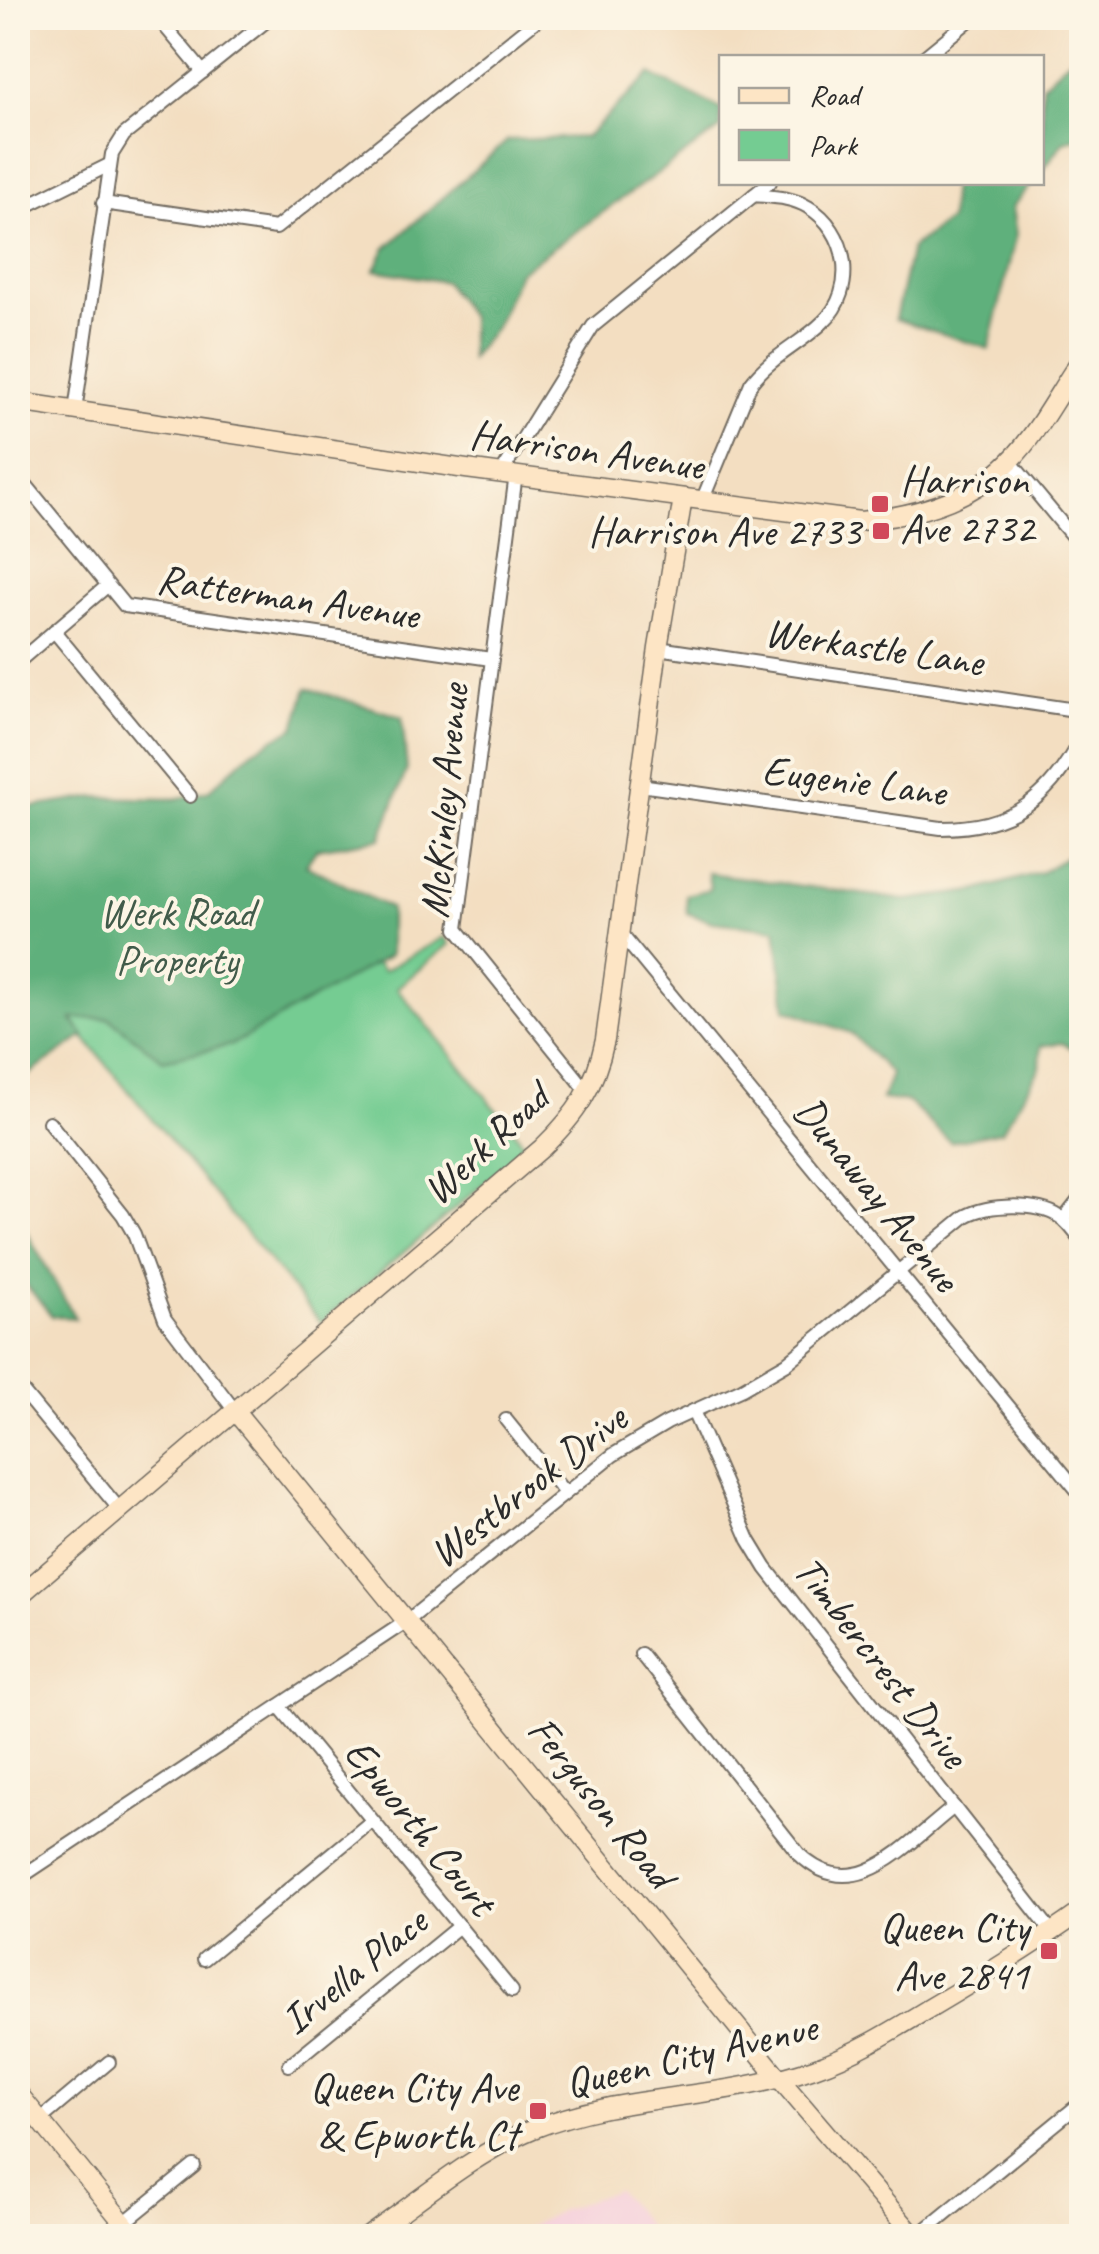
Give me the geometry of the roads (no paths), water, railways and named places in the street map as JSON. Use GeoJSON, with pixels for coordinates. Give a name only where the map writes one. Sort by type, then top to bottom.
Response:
{"type":"FeatureCollection","features":[{"type":"Feature","properties":{"kind":"street"},"geometry":{"type":"LineString","coordinates":[[158,18],[203,72]]}},
{"type":"Feature","properties":{"kind":"street"},"geometry":{"type":"LineString","coordinates":[[75,411],[103,203],[117,144],[124,134],[270,18]]}},
{"type":"Feature","properties":{"kind":"street"},"geometry":{"type":"LineString","coordinates":[[103,203],[276,228],[540,18]]}},
{"type":"Feature","properties":{"kind":"street"},"geometry":{"type":"LineString","coordinates":[[927,55],[972,18]]}},
{"type":"Feature","properties":{"kind":"street"},"geometry":{"type":"LineString","coordinates":[[18,210],[110,165]]}},
{"type":"Feature","properties":{"kind":"street","name":"McKinley Avenue"},"geometry":{"type":"LineString","coordinates":[[588,1092],[457,930],[491,659],[509,473],[594,326],[766,185]]}},
{"type":"Feature","properties":{"kind":"street"},"geometry":{"type":"LineString","coordinates":[[693,500],[752,383],[763,369],[824,322],[844,285],[842,248],[819,214],[799,202],[754,195]]}},
{"type":"Feature","properties":{"kind":"street","name":"Harrison Avenue"},"geometry":{"type":"LineString","coordinates":[[18,402],[852,521],[894,518],[925,510],[958,495],[1010,461],[1082,358]]}},
{"type":"Feature","properties":{"kind":"street"},"geometry":{"type":"LineString","coordinates":[[1010,461],[1082,548]]}},
{"type":"Feature","properties":{"kind":"street","name":"Ratterman Avenue"},"geometry":{"type":"LineString","coordinates":[[18,476],[125,606],[491,659]]}},
{"type":"Feature","properties":{"kind":"street","name":"Werk Road"},"geometry":{"type":"LineString","coordinates":[[18,1597],[542,1148],[596,1080],[621,934],[658,648],[693,500]]}},
{"type":"Feature","properties":{"kind":"street"},"geometry":{"type":"LineString","coordinates":[[18,662],[108,586]]}},
{"type":"Feature","properties":{"kind":"street"},"geometry":{"type":"LineString","coordinates":[[54,632],[190,796]]}},
{"type":"Feature","properties":{"kind":"street","name":"Werkastle Lane"},"geometry":{"type":"LineString","coordinates":[[658,648],[1082,712]]}},
{"type":"Feature","properties":{"kind":"street","name":"Eugenie Lane"},"geometry":{"type":"LineString","coordinates":[[640,784],[961,828],[995,821],[1033,802],[1058,778],[1082,736]]}},
{"type":"Feature","properties":{"kind":"street","name":"Dunaway Avenue"},"geometry":{"type":"LineString","coordinates":[[621,934],[1082,1496]]}},
{"type":"Feature","properties":{"kind":"street"},"geometry":{"type":"LineString","coordinates":[[49,1122],[123,1214],[165,1319],[235,1411]]}},
{"type":"Feature","properties":{"kind":"street"},"geometry":{"type":"LineString","coordinates":[[1082,1196],[1064,1219],[1082,1241]]}},
{"type":"Feature","properties":{"kind":"street","name":"Westbrook Drive"},"geometry":{"type":"LineString","coordinates":[[18,1879],[407,1621],[632,1442],[787,1363],[951,1227],[978,1210],[1005,1206],[1051,1212],[1064,1219]]}},
{"type":"Feature","properties":{"kind":"street"},"geometry":{"type":"LineString","coordinates":[[18,1386],[120,1510]]}},
{"type":"Feature","properties":{"kind":"street","name":"Ferguson Road"},"geometry":{"type":"LineString","coordinates":[[235,1411],[780,2078],[916,2236]]}},
{"type":"Feature","properties":{"kind":"street","name":"Timbercrest Drive"},"geometry":{"type":"LineString","coordinates":[[693,1411],[766,1568],[1052,1932]]}},
{"type":"Feature","properties":{"kind":"street"},"geometry":{"type":"LineString","coordinates":[[506,1420],[565,1492]]}},
{"type":"Feature","properties":{"kind":"street"},"geometry":{"type":"LineString","coordinates":[[641,1654],[799,1854],[820,1872],[852,1876],[874,1869],[954,1807]]}},
{"type":"Feature","properties":{"kind":"street","name":"Epworth Court"},"geometry":{"type":"LineString","coordinates":[[279,1706],[512,1990]]}},
{"type":"Feature","properties":{"kind":"street"},"geometry":{"type":"LineString","coordinates":[[204,1959],[372,1821]]}},
{"type":"Feature","properties":{"kind":"street","name":"Queen City Avenue"},"geometry":{"type":"LineString","coordinates":[[368,2236],[470,2163],[535,2128],[596,2111],[780,2078],[814,2068],[882,2036],[1082,1911]]}},
{"type":"Feature","properties":{"kind":"street","name":"Irvella Place"},"geometry":{"type":"LineString","coordinates":[[289,2065],[459,1926]]}},
{"type":"Feature","properties":{"kind":"street"},"geometry":{"type":"LineString","coordinates":[[40,2120],[109,2062]]}},
{"type":"Feature","properties":{"kind":"street"},"geometry":{"type":"LineString","coordinates":[[18,2093],[129,2230],[194,2166]]}},
{"type":"Feature","properties":{"kind":"street"},"geometry":{"type":"LineString","coordinates":[[916,2236],[1082,2102]]}},
{"type":"Feature","properties":{"kind":"place","name":"Harrison Ave 2732"},"geometry":{"type":"Point","coordinates":[880,504]}},
{"type":"Feature","properties":{"kind":"place","name":"Harrison Ave 2733"},"geometry":{"type":"Point","coordinates":[881,531]}},
{"type":"Feature","properties":{"kind":"place","name":"Queen City Ave 2841"},"geometry":{"type":"Point","coordinates":[1049,1951]}},
{"type":"Feature","properties":{"kind":"place","name":"Queen City Ave & Epworth Ct"},"geometry":{"type":"Point","coordinates":[538,2111]}},
{"type":"Feature","properties":{"kind":"park label","name":"Werk Road Property"},"geometry":{"type":"Point","coordinates":[177,936]}}]}
